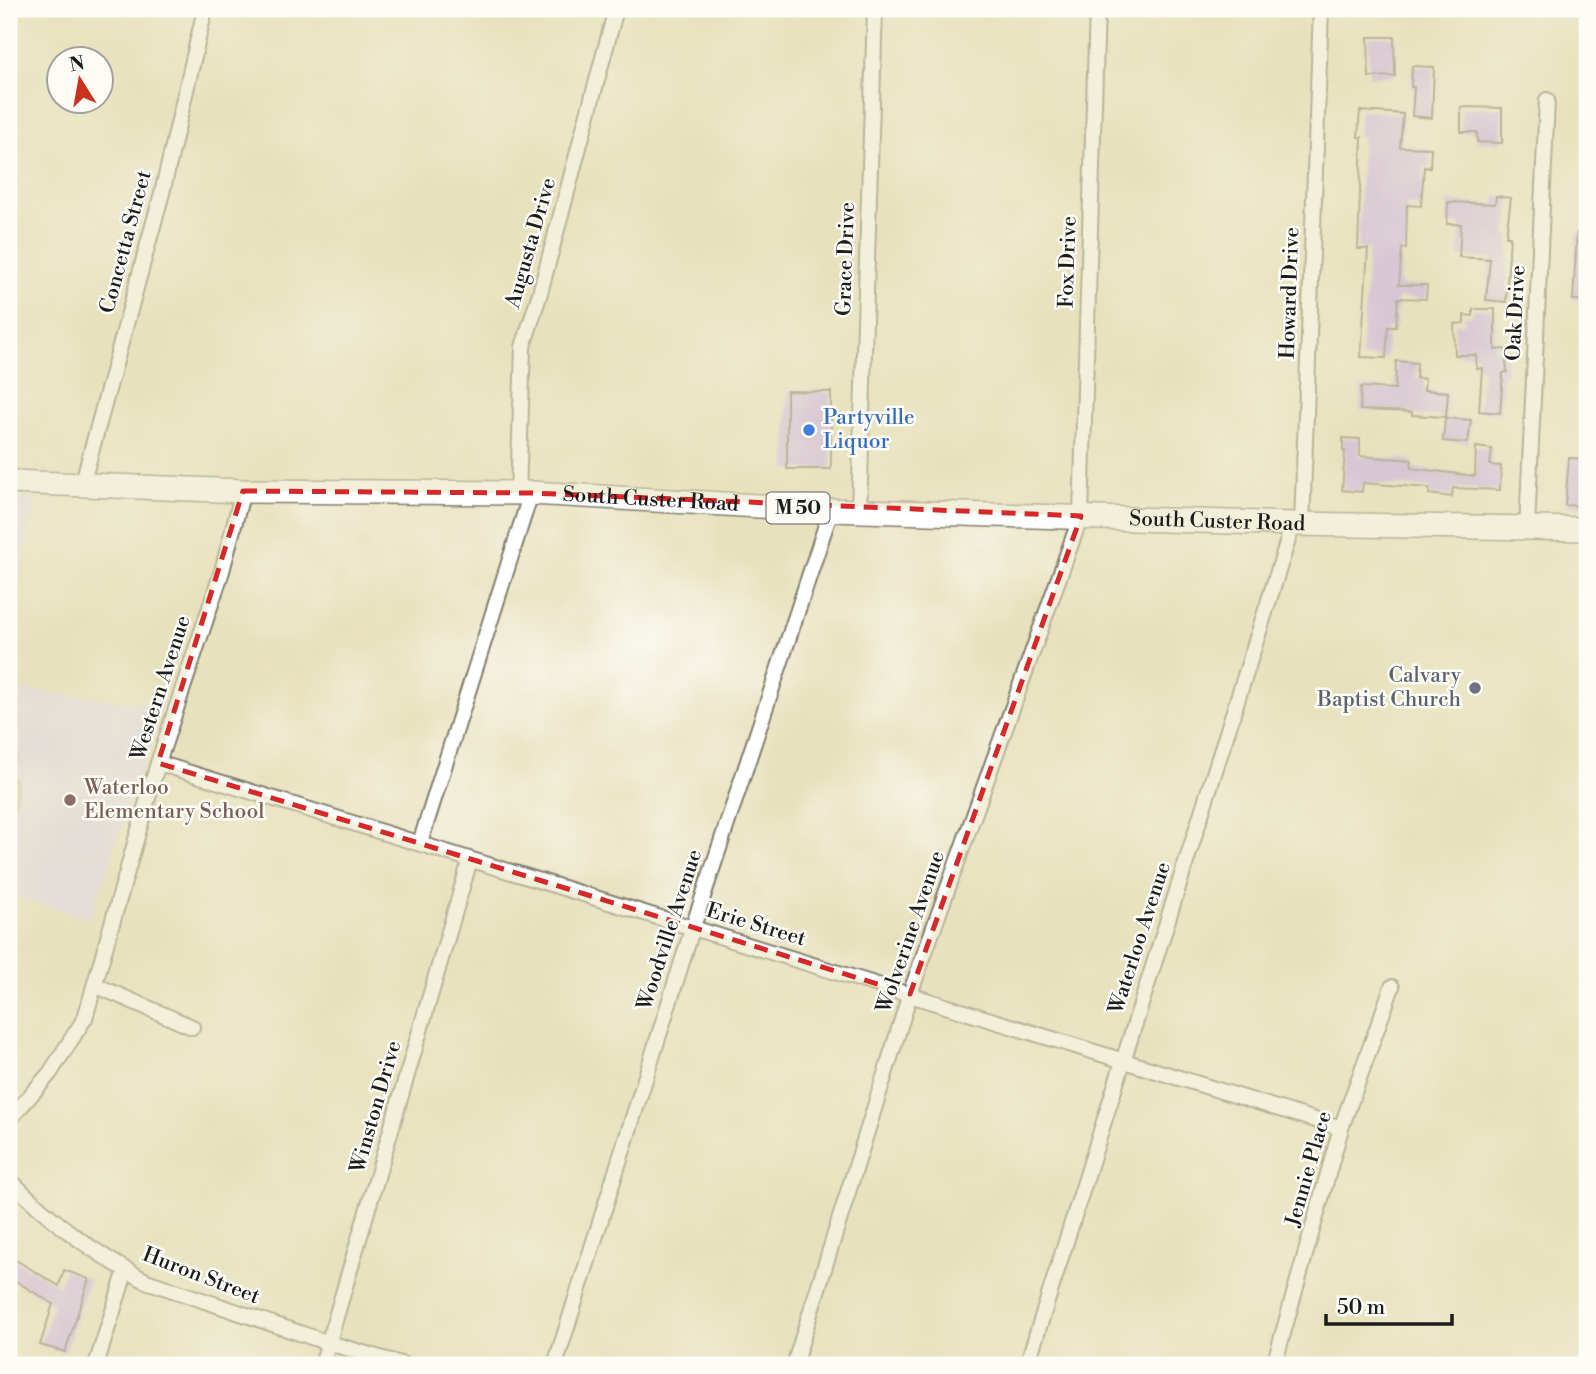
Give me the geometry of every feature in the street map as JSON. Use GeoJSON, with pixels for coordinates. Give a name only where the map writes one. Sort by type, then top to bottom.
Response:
{"type":"FeatureCollection","features":[{"type":"Feature","properties":{"kind":"main road","name":"South Custer Road"},"geometry":{"type":"LineString","coordinates":[[9,482],[243,491],[524,494],[831,510],[1297,524],[1587,529]]}},
{"type":"Feature","properties":{"kind":"street","name":"Concetta Street"},"geometry":{"type":"LineString","coordinates":[[82,485],[162,193],[205,9]]}},
{"type":"Feature","properties":{"kind":"street","name":"Augusta Drive"},"geometry":{"type":"LineString","coordinates":[[524,494],[523,347],[616,9]]}},
{"type":"Feature","properties":{"kind":"street","name":"Grace Drive"},"geometry":{"type":"LineString","coordinates":[[859,510],[875,9]]}},
{"type":"Feature","properties":{"kind":"street","name":"Fox Drive"},"geometry":{"type":"LineString","coordinates":[[1081,516],[1097,9]]}},
{"type":"Feature","properties":{"kind":"street","name":"Howard Drive"},"geometry":{"type":"LineString","coordinates":[[1297,524],[1321,9]]}},
{"type":"Feature","properties":{"kind":"street","name":"Oak Drive"},"geometry":{"type":"LineString","coordinates":[[1527,528],[1548,100]]}},
{"type":"Feature","properties":{"kind":"street","name":"Western Avenue"},"geometry":{"type":"LineString","coordinates":[[9,1120],[50,1073],[85,1018],[158,763],[222,570],[243,491]]}},
{"type":"Feature","properties":{"kind":"street"},"geometry":{"type":"LineString","coordinates":[[419,843],[524,494]]}},
{"type":"Feature","properties":{"kind":"street","name":"Woodville Avenue"},"geometry":{"type":"LineString","coordinates":[[555,1365],[692,927],[831,510]]}},
{"type":"Feature","properties":{"kind":"street","name":"Wolverine Avenue"},"geometry":{"type":"LineString","coordinates":[[794,1365],[911,994],[1081,516]]}},
{"type":"Feature","properties":{"kind":"street","name":"Waterloo Avenue"},"geometry":{"type":"LineString","coordinates":[[1027,1365],[1122,1062],[1297,524]]}},
{"type":"Feature","properties":{"kind":"street","name":"Erie Street"},"geometry":{"type":"LineString","coordinates":[[158,763],[1341,1128]]}},
{"type":"Feature","properties":{"kind":"street","name":"Winston Drive"},"geometry":{"type":"LineString","coordinates":[[322,1365],[470,860]]}},
{"type":"Feature","properties":{"kind":"street"},"geometry":{"type":"LineString","coordinates":[[95,985],[192,1027]]}},
{"type":"Feature","properties":{"kind":"street","name":"Jennie Place"},"geometry":{"type":"LineString","coordinates":[[1274,1365],[1341,1128],[1392,987]]}},
{"type":"Feature","properties":{"kind":"street","name":"Huron Street"},"geometry":{"type":"LineString","coordinates":[[9,1179],[41,1210],[146,1281],[328,1343],[404,1365]]}},
{"type":"Feature","properties":{"kind":"street"},"geometry":{"type":"LineString","coordinates":[[96,1365],[126,1270]]}},
{"type":"Feature","properties":{"kind":"highlighted area"},"geometry":{"type":"Polygon","coordinates":[[[243,491],[531,493],[1081,516],[910,994],[158,763],[243,491]]]}},
{"type":"Feature","properties":{"kind":"shaded area"},"geometry":{"type":"Polygon","coordinates":[[[9,499],[37,500],[9,629],[9,499]]]}},
{"type":"Feature","properties":{"kind":"shaded area","name":"Waterloo Elementary School"},"geometry":{"type":"Polygon","coordinates":[[[9,688],[163,706],[90,919],[9,895],[9,688]]]}},
{"type":"Feature","properties":{"kind":"green space"},"geometry":{"type":"Polygon","coordinates":[[[9,754],[18,757],[13,778],[19,780],[10,817],[9,754]]]}},
{"type":"Feature","properties":{"kind":"building"},"geometry":{"type":"Polygon","coordinates":[[[1368,37],[1394,37],[1395,76],[1369,77],[1368,37]]]}},
{"type":"Feature","properties":{"kind":"building"},"geometry":{"type":"Polygon","coordinates":[[[1412,66],[1434,67],[1432,118],[1412,116],[1412,66]]]}},
{"type":"Feature","properties":{"kind":"building"},"geometry":{"type":"Polygon","coordinates":[[[1461,107],[1502,108],[1502,143],[1477,142],[1477,132],[1461,132],[1461,107]]]}},
{"type":"Feature","properties":{"kind":"building"},"geometry":{"type":"Polygon","coordinates":[[[1360,111],[1403,114],[1400,147],[1431,148],[1430,168],[1424,167],[1421,206],[1407,205],[1406,249],[1402,248],[1399,285],[1427,285],[1426,299],[1398,298],[1396,327],[1388,327],[1386,358],[1361,357],[1368,249],[1358,249],[1362,137],[1358,137],[1360,111]]]}},
{"type":"Feature","properties":{"kind":"building"},"geometry":{"type":"Polygon","coordinates":[[[1496,196],[1511,198],[1506,236],[1510,236],[1506,302],[1486,300],[1490,259],[1459,257],[1461,224],[1447,224],[1448,202],[1495,204],[1496,196]]]}},
{"type":"Feature","properties":{"kind":"building"},"geometry":{"type":"Polygon","coordinates":[[[1577,232],[1587,232],[1587,300],[1573,300],[1577,232]]]}},
{"type":"Feature","properties":{"kind":"building"},"geometry":{"type":"Polygon","coordinates":[[[1473,309],[1495,309],[1495,350],[1505,349],[1507,372],[1503,373],[1500,413],[1479,411],[1482,368],[1477,369],[1476,355],[1455,355],[1454,324],[1464,323],[1464,315],[1473,316],[1473,309]]]}},
{"type":"Feature","properties":{"kind":"building"},"geometry":{"type":"Polygon","coordinates":[[[1396,361],[1417,363],[1416,378],[1425,379],[1424,390],[1448,392],[1446,417],[1412,415],[1412,412],[1360,410],[1361,387],[1395,389],[1396,361]]]}},
{"type":"Feature","properties":{"kind":"building","name":"Partyville Liquor"},"geometry":{"type":"Polygon","coordinates":[[[787,391],[831,392],[831,469],[787,469],[787,391]]]}},
{"type":"Feature","properties":{"kind":"building"},"geometry":{"type":"Polygon","coordinates":[[[1445,418],[1471,420],[1468,443],[1443,441],[1445,418]]]}},
{"type":"Feature","properties":{"kind":"building"},"geometry":{"type":"Polygon","coordinates":[[[1343,438],[1360,439],[1360,456],[1412,460],[1411,468],[1475,476],[1476,447],[1492,449],[1490,465],[1501,466],[1500,490],[1453,488],[1452,497],[1429,494],[1429,488],[1363,483],[1362,492],[1342,490],[1345,451],[1343,438]]]}},
{"type":"Feature","properties":{"kind":"building"},"geometry":{"type":"Polygon","coordinates":[[[1569,458],[1587,459],[1587,506],[1565,505],[1569,458]]]}},
{"type":"Feature","properties":{"kind":"building"},"geometry":{"type":"Polygon","coordinates":[[[9,1256],[59,1286],[64,1270],[89,1279],[65,1352],[40,1345],[53,1304],[9,1277],[9,1256]]]}},
{"type":"Feature","properties":{"kind":"place","name":"Partyville Liquor"},"geometry":{"type":"Point","coordinates":[809,430]}},
{"type":"Feature","properties":{"kind":"place","name":"Calvary Baptist Church"},"geometry":{"type":"Point","coordinates":[1475,688]}},
{"type":"Feature","properties":{"kind":"place","name":"Waterloo Elementary School"},"geometry":{"type":"Point","coordinates":[70,800]}}]}
